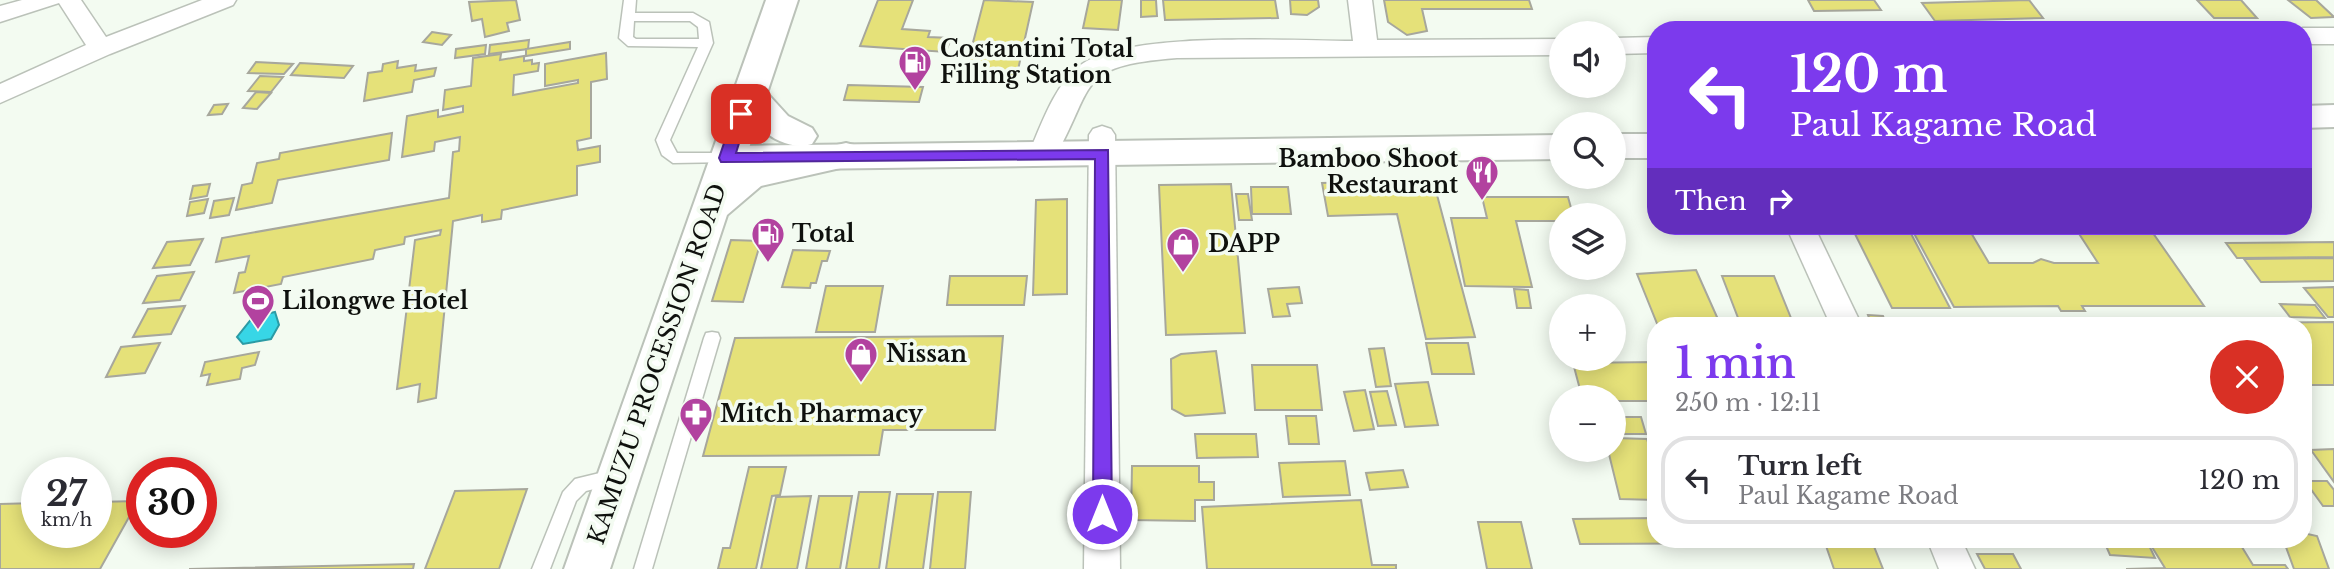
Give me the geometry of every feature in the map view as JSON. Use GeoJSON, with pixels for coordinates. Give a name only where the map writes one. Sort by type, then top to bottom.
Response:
{"type":"FeatureCollection","features":[{"type":"Feature","properties":{"kind":"main road","name":"KAMUZU PROCESSION ROAD"},"geometry":{"type":"LineString","coordinates":[[587,569],[782,0]]}},
{"type":"Feature","properties":{"kind":"main road"},"geometry":{"type":"LineString","coordinates":[[748,93],[776,124],[800,136]]}},
{"type":"Feature","properties":{"kind":"main road"},"geometry":{"type":"LineString","coordinates":[[2312,117],[2334,116]]}},
{"type":"Feature","properties":{"kind":"main road"},"geometry":{"type":"LineString","coordinates":[[1626,129],[1647,128]]}},
{"type":"Feature","properties":{"kind":"main road"},"geometry":{"type":"LineString","coordinates":[[730,147],[846,155],[1549,129]]}},
{"type":"Feature","properties":{"kind":"main road"},"geometry":{"type":"LineString","coordinates":[[730,147],[800,136],[1046,146]]}},
{"type":"Feature","properties":{"kind":"main road"},"geometry":{"type":"LineString","coordinates":[[2312,136],[2334,136]]}},
{"type":"Feature","properties":{"kind":"main road"},"geometry":{"type":"LineString","coordinates":[[1102,144],[1549,147]]}},
{"type":"Feature","properties":{"kind":"main road"},"geometry":{"type":"LineString","coordinates":[[1626,146],[1647,146]]}},
{"type":"Feature","properties":{"kind":"main road"},"geometry":{"type":"LineString","coordinates":[[708,211],[750,176],[846,155]]}},
{"type":"Feature","properties":{"kind":"street"},"geometry":{"type":"LineString","coordinates":[[0,14],[49,0]]}},
{"type":"Feature","properties":{"kind":"street"},"geometry":{"type":"LineString","coordinates":[[69,0],[101,48]]}},
{"type":"Feature","properties":{"kind":"street"},"geometry":{"type":"LineString","coordinates":[[0,94],[101,48],[224,0]]}},
{"type":"Feature","properties":{"kind":"street"},"geometry":{"type":"LineString","coordinates":[[1360,0],[1366,49]]}},
{"type":"Feature","properties":{"kind":"street"},"geometry":{"type":"LineString","coordinates":[[2312,36],[2334,36]]}},
{"type":"Feature","properties":{"kind":"street"},"geometry":{"type":"LineString","coordinates":[[1626,46],[1647,45]]}},
{"type":"Feature","properties":{"kind":"street"},"geometry":{"type":"LineString","coordinates":[[1046,146],[1071,90],[1083,75],[1096,66],[1127,55],[1177,50],[1549,47]]}},
{"type":"Feature","properties":{"kind":"street"},"geometry":{"type":"LineString","coordinates":[[1102,144],[1102,569]]}},
{"type":"Feature","properties":{"kind":"street"},"geometry":{"type":"LineString","coordinates":[[1804,235],[1843,317]]}},
{"type":"Feature","properties":{"kind":"street"},"geometry":{"type":"LineString","coordinates":[[1948,548],[1957,569]]}},
{"type":"Feature","properties":{"kind":"lane"},"geometry":{"type":"LineString","coordinates":[[630,0],[626,38],[634,43],[706,43]]}},
{"type":"Feature","properties":{"kind":"lane"},"geometry":{"type":"LineString","coordinates":[[628,17],[693,17],[704,25],[706,43],[663,139],[667,152],[673,158],[730,147]]}},
{"type":"Feature","properties":{"kind":"lane"},"geometry":{"type":"LineString","coordinates":[[643,569],[712,338]]}},
{"type":"Feature","properties":{"kind":"lane"},"geometry":{"type":"LineString","coordinates":[[541,569],[569,497],[581,484],[618,476]]}},
{"type":"Feature","properties":{"kind":"water","name":"Lilongwe Hotel"},"geometry":{"type":"Polygon","coordinates":[[[275,312],[279,325],[271,339],[243,344],[237,337],[253,317],[275,312]]]}},
{"type":"Feature","properties":{"kind":"building"},"geometry":{"type":"Polygon","coordinates":[[[516,0],[520,20],[507,23],[509,31],[485,37],[482,19],[472,21],[469,2],[516,0]]]}},
{"type":"Feature","properties":{"kind":"building"},"geometry":{"type":"Polygon","coordinates":[[[878,0],[913,0],[902,29],[930,31],[928,37],[951,38],[946,52],[860,46],[878,0]]]}},
{"type":"Feature","properties":{"kind":"building"},"geometry":{"type":"Polygon","coordinates":[[[984,0],[1033,2],[1016,79],[964,77],[984,0]]]}},
{"type":"Feature","properties":{"kind":"building"},"geometry":{"type":"Polygon","coordinates":[[[1089,0],[1122,0],[1118,30],[1083,28],[1089,0]]]}},
{"type":"Feature","properties":{"kind":"building"},"geometry":{"type":"Polygon","coordinates":[[[1141,0],[1156,0],[1157,16],[1141,17],[1141,0]]]}},
{"type":"Feature","properties":{"kind":"building"},"geometry":{"type":"Polygon","coordinates":[[[1163,0],[1275,0],[1278,18],[1165,20],[1163,0]]]}},
{"type":"Feature","properties":{"kind":"building"},"geometry":{"type":"Polygon","coordinates":[[[1290,0],[1318,0],[1319,7],[1307,15],[1291,14],[1290,0]]]}},
{"type":"Feature","properties":{"kind":"building"},"geometry":{"type":"Polygon","coordinates":[[[1384,0],[1529,0],[1532,9],[1422,9],[1427,31],[1407,35],[1388,22],[1384,0]]]}},
{"type":"Feature","properties":{"kind":"building"},"geometry":{"type":"Polygon","coordinates":[[[1808,0],[1874,0],[1881,10],[1814,11],[1808,0]]]}},
{"type":"Feature","properties":{"kind":"building"},"geometry":{"type":"Polygon","coordinates":[[[2029,0],[2043,18],[1935,21],[1922,3],[2029,0]]]}},
{"type":"Feature","properties":{"kind":"building"},"geometry":{"type":"Polygon","coordinates":[[[2197,0],[2241,0],[2257,18],[2214,18],[2197,0]]]}},
{"type":"Feature","properties":{"kind":"building"},"geometry":{"type":"Polygon","coordinates":[[[2288,0],[2316,0],[2334,17],[2311,18],[2288,0]]]}},
{"type":"Feature","properties":{"kind":"building"},"geometry":{"type":"Polygon","coordinates":[[[432,32],[451,35],[442,45],[423,42],[432,32]]]}},
{"type":"Feature","properties":{"kind":"building"},"geometry":{"type":"Polygon","coordinates":[[[529,40],[528,49],[489,54],[490,45],[529,40]]]}},
{"type":"Feature","properties":{"kind":"building"},"geometry":{"type":"Polygon","coordinates":[[[570,42],[570,49],[526,56],[526,49],[570,42]]]}},
{"type":"Feature","properties":{"kind":"building"},"geometry":{"type":"Polygon","coordinates":[[[486,45],[485,54],[455,58],[456,49],[486,45]]]}},
{"type":"Feature","properties":{"kind":"building"},"geometry":{"type":"Polygon","coordinates":[[[606,53],[607,79],[591,82],[591,138],[577,141],[578,150],[600,146],[600,162],[577,166],[577,195],[502,210],[501,219],[482,222],[482,215],[453,221],[436,398],[418,402],[420,384],[397,389],[415,240],[440,235],[441,230],[405,237],[404,244],[375,250],[373,259],[283,277],[281,284],[234,293],[239,273],[245,272],[249,256],[216,262],[222,238],[449,198],[453,152],[459,151],[460,137],[435,142],[434,151],[402,157],[407,116],[438,110],[438,117],[463,112],[463,106],[443,110],[445,90],[471,86],[473,58],[501,54],[500,60],[524,56],[524,61],[539,63],[538,71],[514,75],[513,95],[578,83],[578,80],[545,86],[545,64],[606,53]]]}},
{"type":"Feature","properties":{"kind":"building"},"geometry":{"type":"Polygon","coordinates":[[[398,61],[397,68],[416,65],[415,71],[436,68],[434,76],[414,80],[412,92],[364,101],[368,73],[382,71],[383,64],[398,61]]]}},
{"type":"Feature","properties":{"kind":"building"},"geometry":{"type":"Polygon","coordinates":[[[256,62],[293,64],[284,74],[248,73],[256,62]]]}},
{"type":"Feature","properties":{"kind":"building"},"geometry":{"type":"Polygon","coordinates":[[[300,63],[353,66],[344,78],[291,75],[300,63]]]}},
{"type":"Feature","properties":{"kind":"building"},"geometry":{"type":"Polygon","coordinates":[[[260,76],[283,77],[271,92],[248,91],[260,76]]]}},
{"type":"Feature","properties":{"kind":"building"},"geometry":{"type":"Polygon","coordinates":[[[848,85],[923,87],[919,102],[844,100],[848,85]]]}},
{"type":"Feature","properties":{"kind":"building"},"geometry":{"type":"Polygon","coordinates":[[[256,92],[271,93],[257,109],[243,108],[256,92]]]}},
{"type":"Feature","properties":{"kind":"building"},"geometry":{"type":"Polygon","coordinates":[[[228,104],[222,114],[208,115],[214,105],[228,104]]]}},
{"type":"Feature","properties":{"kind":"building"},"geometry":{"type":"Polygon","coordinates":[[[392,133],[389,160],[278,180],[272,203],[236,210],[242,185],[252,183],[257,163],[279,159],[280,153],[392,133]]]}},
{"type":"Feature","properties":{"kind":"building"},"geometry":{"type":"Polygon","coordinates":[[[1433,180],[1475,337],[1426,339],[1397,214],[1328,216],[1322,183],[1433,180]]]}},
{"type":"Feature","properties":{"kind":"building"},"geometry":{"type":"Polygon","coordinates":[[[210,184],[207,196],[190,199],[193,186],[210,184]]]}},
{"type":"Feature","properties":{"kind":"building"},"geometry":{"type":"Polygon","coordinates":[[[1231,184],[1245,333],[1166,335],[1159,185],[1231,184]]]}},
{"type":"Feature","properties":{"kind":"building"},"geometry":{"type":"Polygon","coordinates":[[[1251,187],[1288,187],[1291,214],[1252,214],[1251,187]]]}},
{"type":"Feature","properties":{"kind":"building"},"geometry":{"type":"Polygon","coordinates":[[[1236,194],[1248,194],[1252,220],[1239,220],[1236,194]]]}},
{"type":"Feature","properties":{"kind":"building"},"geometry":{"type":"Polygon","coordinates":[[[1482,197],[1568,197],[1570,203],[1549,203],[1549,221],[1516,221],[1532,287],[1465,286],[1451,218],[1487,218],[1482,197]]]}},
{"type":"Feature","properties":{"kind":"building"},"geometry":{"type":"Polygon","coordinates":[[[234,198],[229,215],[210,218],[214,201],[234,198]]]}},
{"type":"Feature","properties":{"kind":"building"},"geometry":{"type":"Polygon","coordinates":[[[208,199],[204,213],[187,216],[190,202],[208,199]]]}},
{"type":"Feature","properties":{"kind":"building"},"geometry":{"type":"Polygon","coordinates":[[[1067,199],[1067,294],[1033,295],[1036,200],[1067,199]]]}},
{"type":"Feature","properties":{"kind":"building"},"geometry":{"type":"Polygon","coordinates":[[[1856,235],[1912,235],[1950,308],[1892,308],[1856,235]]]}},
{"type":"Feature","properties":{"kind":"building"},"geometry":{"type":"Polygon","coordinates":[[[1915,235],[1972,235],[1989,263],[2033,263],[2041,259],[2054,263],[2098,263],[2080,235],[2154,235],[2204,306],[2082,306],[2085,311],[2061,311],[2058,306],[1954,307],[1915,235]]]}},
{"type":"Feature","properties":{"kind":"building"},"geometry":{"type":"Polygon","coordinates":[[[203,239],[190,265],[153,268],[167,242],[203,239]]]}},
{"type":"Feature","properties":{"kind":"building"},"geometry":{"type":"Polygon","coordinates":[[[731,240],[761,241],[743,302],[712,301],[731,240]]]}},
{"type":"Feature","properties":{"kind":"building"},"geometry":{"type":"Polygon","coordinates":[[[2334,242],[2334,257],[2237,258],[2226,243],[2334,242]]]}},
{"type":"Feature","properties":{"kind":"building"},"geometry":{"type":"Polygon","coordinates":[[[793,250],[830,251],[827,261],[822,261],[816,283],[811,283],[810,288],[782,287],[793,250]]]}},
{"type":"Feature","properties":{"kind":"building"},"geometry":{"type":"Polygon","coordinates":[[[2334,258],[2334,281],[2261,282],[2244,259],[2334,258]]]}},
{"type":"Feature","properties":{"kind":"building"},"geometry":{"type":"Polygon","coordinates":[[[1696,270],[1717,317],[1654,317],[1637,274],[1696,270]]]}},
{"type":"Feature","properties":{"kind":"building"},"geometry":{"type":"Polygon","coordinates":[[[194,272],[180,300],[143,303],[157,276],[194,272]]]}},
{"type":"Feature","properties":{"kind":"building"},"geometry":{"type":"Polygon","coordinates":[[[950,276],[1027,276],[1024,305],[947,305],[950,276]]]}},
{"type":"Feature","properties":{"kind":"building"},"geometry":{"type":"Polygon","coordinates":[[[1722,276],[1774,276],[1791,317],[1738,317],[1722,276]]]}},
{"type":"Feature","properties":{"kind":"building"},"geometry":{"type":"Polygon","coordinates":[[[826,286],[883,286],[875,332],[816,332],[826,286]]]}},
{"type":"Feature","properties":{"kind":"building"},"geometry":{"type":"Polygon","coordinates":[[[1299,287],[1302,303],[1287,304],[1290,316],[1273,317],[1268,289],[1299,287]]]}},
{"type":"Feature","properties":{"kind":"building"},"geometry":{"type":"Polygon","coordinates":[[[2334,287],[2334,317],[2328,317],[2304,288],[2334,287]]]}},
{"type":"Feature","properties":{"kind":"building"},"geometry":{"type":"Polygon","coordinates":[[[1514,289],[1528,290],[1531,308],[1517,308],[1514,289]]]}},
{"type":"Feature","properties":{"kind":"building"},"geometry":{"type":"Polygon","coordinates":[[[2280,304],[2315,305],[2325,318],[2312,317],[2290,317],[2280,304]]]}},
{"type":"Feature","properties":{"kind":"building"},"geometry":{"type":"Polygon","coordinates":[[[185,306],[171,334],[133,337],[148,309],[185,306]]]}},
{"type":"Feature","properties":{"kind":"building"},"geometry":{"type":"Polygon","coordinates":[[[2312,322],[2334,322],[2334,385],[2312,385],[2312,322]]]}},
{"type":"Feature","properties":{"kind":"building","name":"Nissan"},"geometry":{"type":"Polygon","coordinates":[[[1003,336],[995,430],[883,430],[879,455],[703,456],[735,338],[1003,336]]]}},
{"type":"Feature","properties":{"kind":"building"},"geometry":{"type":"Polygon","coordinates":[[[160,343],[145,373],[106,377],[121,347],[160,343]]]}},
{"type":"Feature","properties":{"kind":"building"},"geometry":{"type":"Polygon","coordinates":[[[1426,343],[1468,343],[1474,374],[1432,374],[1426,343]]]}},
{"type":"Feature","properties":{"kind":"building"},"geometry":{"type":"Polygon","coordinates":[[[1384,348],[1391,386],[1376,387],[1369,349],[1384,348]]]}},
{"type":"Feature","properties":{"kind":"building"},"geometry":{"type":"Polygon","coordinates":[[[1216,351],[1225,413],[1185,416],[1172,409],[1171,359],[1181,354],[1216,351]]]}},
{"type":"Feature","properties":{"kind":"building"},"geometry":{"type":"Polygon","coordinates":[[[259,352],[255,365],[242,368],[240,379],[207,385],[210,374],[201,376],[205,362],[259,352]]]}},
{"type":"Feature","properties":{"kind":"building"},"geometry":{"type":"Polygon","coordinates":[[[1626,362],[1647,362],[1647,401],[1626,401],[1626,385],[1579,385],[1575,371],[1626,371],[1626,362]]]}},
{"type":"Feature","properties":{"kind":"building"},"geometry":{"type":"Polygon","coordinates":[[[1252,365],[1317,365],[1322,410],[1255,410],[1252,365]]]}},
{"type":"Feature","properties":{"kind":"building"},"geometry":{"type":"Polygon","coordinates":[[[1428,382],[1438,425],[1405,427],[1395,384],[1428,382]]]}},
{"type":"Feature","properties":{"kind":"building"},"geometry":{"type":"Polygon","coordinates":[[[1365,390],[1374,429],[1354,431],[1344,392],[1365,390]]]}},
{"type":"Feature","properties":{"kind":"building"},"geometry":{"type":"Polygon","coordinates":[[[1387,391],[1396,425],[1378,426],[1370,392],[1387,391]]]}},
{"type":"Feature","properties":{"kind":"building"},"geometry":{"type":"Polygon","coordinates":[[[1286,416],[1316,416],[1319,444],[1289,444],[1286,416]]]}},
{"type":"Feature","properties":{"kind":"building"},"geometry":{"type":"Polygon","coordinates":[[[1626,417],[1641,417],[1646,434],[1626,434],[1626,417]]]}},
{"type":"Feature","properties":{"kind":"building"},"geometry":{"type":"Polygon","coordinates":[[[1195,434],[1256,434],[1258,457],[1197,458],[1195,434]]]}},
{"type":"Feature","properties":{"kind":"building"},"geometry":{"type":"Polygon","coordinates":[[[1626,438],[1647,439],[1647,500],[1620,499],[1611,462],[1626,462],[1626,438]]]}},
{"type":"Feature","properties":{"kind":"building"},"geometry":{"type":"Polygon","coordinates":[[[2334,449],[2334,482],[2312,451],[2334,449]]]}},
{"type":"Feature","properties":{"kind":"building"},"geometry":{"type":"Polygon","coordinates":[[[1345,461],[1350,495],[1283,497],[1279,463],[1345,461]]]}},
{"type":"Feature","properties":{"kind":"building"},"geometry":{"type":"Polygon","coordinates":[[[1132,466],[1199,466],[1199,482],[1214,482],[1214,500],[1195,500],[1195,521],[1131,520],[1132,466]]]}},
{"type":"Feature","properties":{"kind":"building"},"geometry":{"type":"Polygon","coordinates":[[[749,467],[786,467],[780,495],[772,496],[756,569],[718,569],[723,548],[730,548],[749,467]]]}},
{"type":"Feature","properties":{"kind":"building"},"geometry":{"type":"Polygon","coordinates":[[[1403,470],[1408,487],[1370,490],[1366,473],[1403,470]]]}},
{"type":"Feature","properties":{"kind":"building"},"geometry":{"type":"Polygon","coordinates":[[[2312,481],[2327,481],[2334,490],[2334,506],[2323,506],[2312,491],[2312,481]]]}},
{"type":"Feature","properties":{"kind":"building"},"geometry":{"type":"Polygon","coordinates":[[[527,489],[499,569],[425,569],[455,491],[527,489]]]}},
{"type":"Feature","properties":{"kind":"building"},"geometry":{"type":"Polygon","coordinates":[[[859,492],[890,492],[879,569],[846,569],[859,492]]]}},
{"type":"Feature","properties":{"kind":"building"},"geometry":{"type":"Polygon","coordinates":[[[938,492],[971,492],[965,569],[930,569],[938,492]]]}},
{"type":"Feature","properties":{"kind":"building"},"geometry":{"type":"Polygon","coordinates":[[[897,494],[933,494],[923,569],[886,569],[897,494]]]}},
{"type":"Feature","properties":{"kind":"building"},"geometry":{"type":"Polygon","coordinates":[[[811,496],[797,569],[761,569],[776,497],[811,496]]]}},
{"type":"Feature","properties":{"kind":"building"},"geometry":{"type":"Polygon","coordinates":[[[819,496],[852,496],[840,569],[806,569],[819,496]]]}},
{"type":"Feature","properties":{"kind":"building"},"geometry":{"type":"Polygon","coordinates":[[[1361,500],[1372,565],[1396,565],[1396,569],[1207,569],[1202,507],[1361,500]]]}},
{"type":"Feature","properties":{"kind":"building"},"geometry":{"type":"Polygon","coordinates":[[[126,501],[126,522],[112,548],[112,502],[126,501]]]}},
{"type":"Feature","properties":{"kind":"building"},"geometry":{"type":"Polygon","coordinates":[[[21,503],[21,548],[112,548],[100,569],[0,569],[0,504],[21,503]]]}},
{"type":"Feature","properties":{"kind":"building"},"geometry":{"type":"Polygon","coordinates":[[[1647,518],[1647,544],[1580,544],[1573,519],[1647,518]]]}},
{"type":"Feature","properties":{"kind":"building"},"geometry":{"type":"Polygon","coordinates":[[[1478,522],[1521,522],[1532,569],[1487,569],[1478,522]]]}},
{"type":"Feature","properties":{"kind":"building"},"geometry":{"type":"Polygon","coordinates":[[[2312,535],[2317,536],[2329,569],[2294,569],[2286,548],[2312,548],[2312,535]]]}},
{"type":"Feature","properties":{"kind":"building"},"geometry":{"type":"Polygon","coordinates":[[[1827,548],[1875,548],[1883,569],[1834,569],[1827,548]]]}},
{"type":"Feature","properties":{"kind":"building"},"geometry":{"type":"Polygon","coordinates":[[[2107,548],[2150,548],[2155,558],[2110,555],[2107,548]]]}},
{"type":"Feature","properties":{"kind":"building"},"geometry":{"type":"Polygon","coordinates":[[[2153,548],[2243,548],[2253,565],[2285,565],[2288,569],[2126,569],[2165,568],[2153,548]]]}},
{"type":"Feature","properties":{"kind":"building"},"geometry":{"type":"Polygon","coordinates":[[[1977,554],[2013,554],[2021,569],[1985,569],[1977,554]]]}},
{"type":"Feature","properties":{"kind":"building"},"geometry":{"type":"Polygon","coordinates":[[[414,564],[413,569],[189,569],[414,564]]]}},
{"type":"Feature","properties":{"kind":"place","name":"Costantini Total Filling Station"},"geometry":{"type":"Point","coordinates":[915,92]}},
{"type":"Feature","properties":{"kind":"place","name":"Bamboo Shoot Restaurant"},"geometry":{"type":"Point","coordinates":[1482,202]}},
{"type":"Feature","properties":{"kind":"place","name":"Total"},"geometry":{"type":"Point","coordinates":[768,264]}},
{"type":"Feature","properties":{"kind":"place","name":"DAPP"},"geometry":{"type":"Point","coordinates":[1183,274]}},
{"type":"Feature","properties":{"kind":"place","name":"Lilongwe Hotel"},"geometry":{"type":"Point","coordinates":[258,331]}},
{"type":"Feature","properties":{"kind":"place","name":"Nissan"},"geometry":{"type":"Point","coordinates":[861,384]}},
{"type":"Feature","properties":{"kind":"place","name":"Mitch Pharmacy"},"geometry":{"type":"Point","coordinates":[696,444]}},
{"type":"Feature","properties":{"kind":"route"},"geometry":{"type":"LineString","coordinates":[[741,114],[727,158],[1103,153],[1102,514]]}}]}
